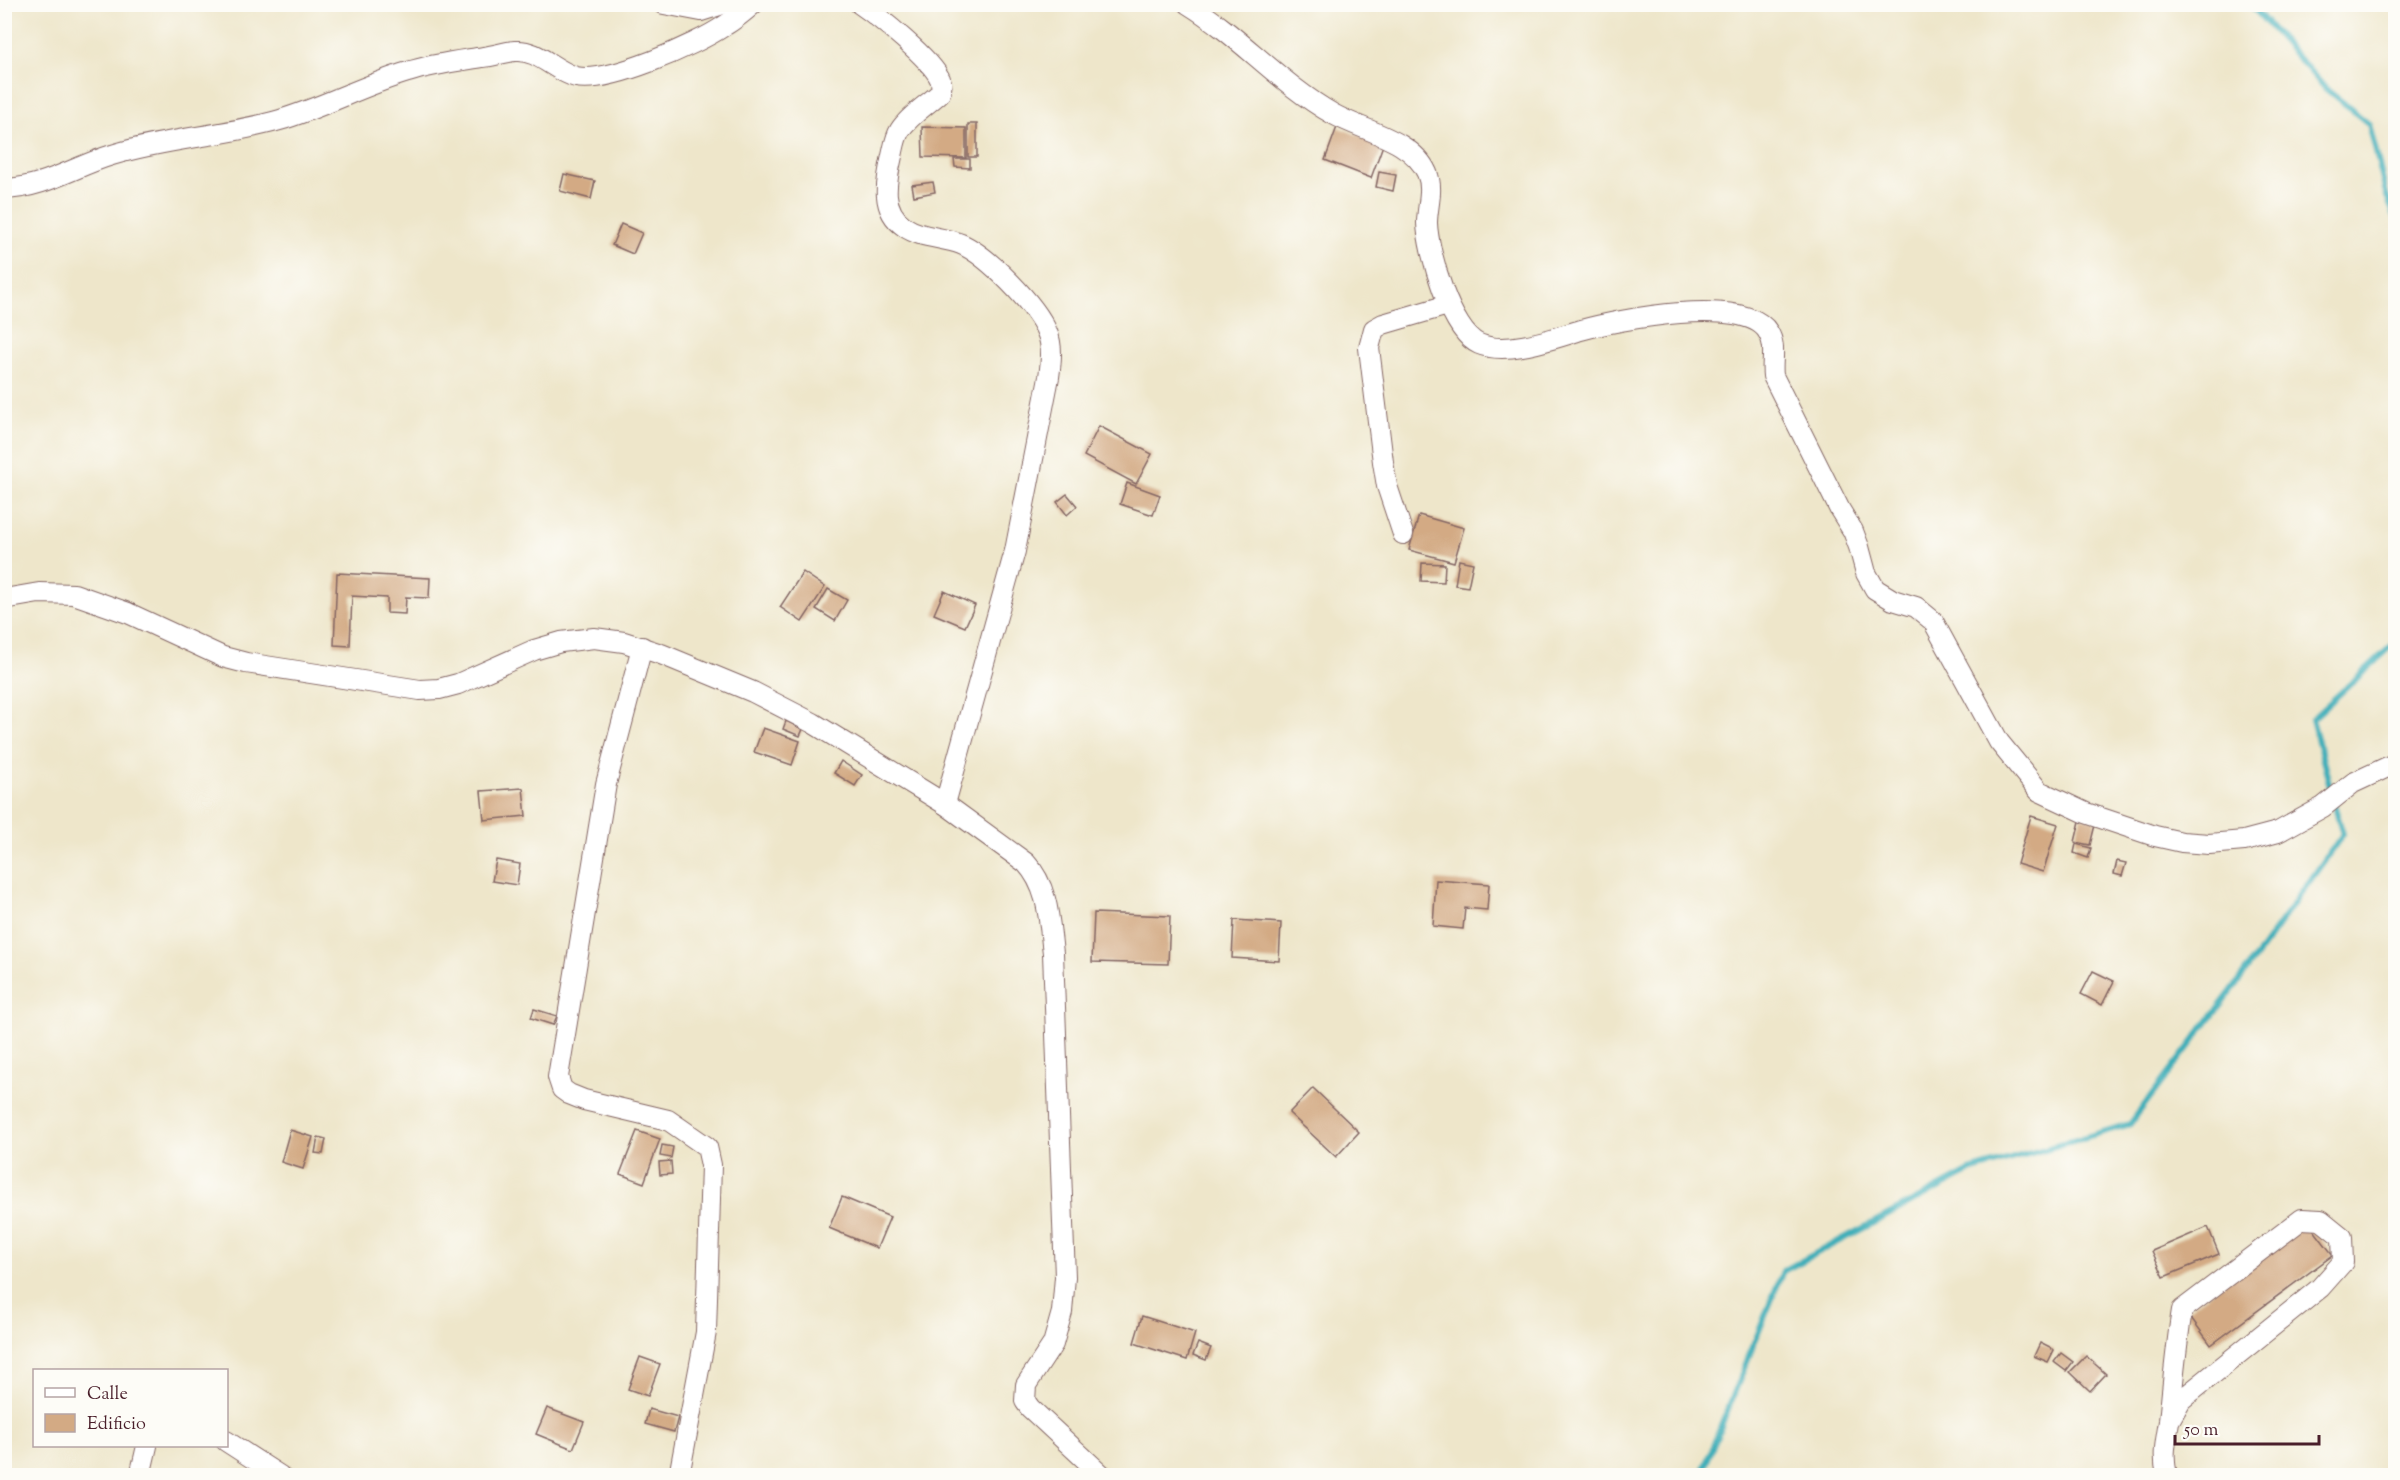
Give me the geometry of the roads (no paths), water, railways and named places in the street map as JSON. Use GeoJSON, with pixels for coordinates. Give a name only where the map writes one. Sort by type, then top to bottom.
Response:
{"type":"FeatureCollection","features":[{"type":"Feature","properties":{"kind":"street"},"geometry":{"type":"LineString","coordinates":[[664,4],[701,11],[723,4]]}},
{"type":"Feature","properties":{"kind":"street"},"geometry":{"type":"LineString","coordinates":[[4,189],[24,188],[43,183],[130,150],[228,133],[280,120],[432,65],[521,51],[538,55],[560,70],[576,76],[602,78],[627,71],[708,36],[753,4]]}},
{"type":"Feature","properties":{"kind":"street"},"geometry":{"type":"LineString","coordinates":[[860,4],[933,68],[941,82],[940,93],[912,116],[898,133],[886,182],[886,197],[890,210],[897,221],[907,229],[962,245],[993,266],[1040,320],[1047,332],[1051,352],[1049,377],[1015,551],[945,804]]}},
{"type":"Feature","properties":{"kind":"street"},"geometry":{"type":"LineString","coordinates":[[1188,4],[1228,33],[1282,79],[1333,114],[1400,145],[1419,162],[1427,173],[1430,184],[1428,230],[1448,305],[1461,330],[1472,340],[1488,346],[1545,342],[1580,330],[1621,321],[1685,312],[1739,314],[1758,322],[1767,329],[1774,349],[1771,363],[1773,376],[1852,531],[1870,582],[1882,596],[1916,607],[1934,621],[1999,742],[2039,790],[2096,817],[2155,836],[2182,842],[2209,844],[2244,841],[2278,832],[2323,807],[2353,783],[2396,763]]}},
{"type":"Feature","properties":{"kind":"street"},"geometry":{"type":"LineString","coordinates":[[1403,534],[1387,486],[1369,348],[1374,329],[1383,324],[1448,305]]}},
{"type":"Feature","properties":{"kind":"street"},"geometry":{"type":"LineString","coordinates":[[4,599],[39,593],[74,594],[128,613],[223,657],[246,663],[420,690],[440,689],[458,684],[534,650],[561,642],[594,638],[624,642],[642,647],[763,697],[813,723],[945,804],[1026,863],[1036,873],[1047,901],[1053,954],[1065,1277],[1058,1332],[1049,1352],[1030,1377],[1024,1393],[1025,1401],[1103,1476]]}},
{"type":"Feature","properties":{"kind":"street"},"geometry":{"type":"LineString","coordinates":[[642,647],[606,784],[558,1077],[562,1089],[569,1094],[584,1100],[668,1120],[707,1147],[711,1165],[706,1332],[679,1476]]}},
{"type":"Feature","properties":{"kind":"street"},"geometry":{"type":"LineString","coordinates":[[2167,1476],[2163,1457],[2169,1421],[2172,1372],[2182,1310],[2302,1219],[2321,1220],[2342,1237],[2343,1262],[2320,1288],[2258,1336],[2181,1401],[2169,1421]]}},
{"type":"Feature","properties":{"kind":"street"},"geometry":{"type":"LineString","coordinates":[[228,1442],[280,1476]]}},
{"type":"Feature","properties":{"kind":"street"},"geometry":{"type":"LineString","coordinates":[[140,1476],[147,1447]]}},
{"type":"Feature","properties":{"kind":"waterway"},"geometry":{"type":"LineString","coordinates":[[2250,4],[2326,89],[2369,124],[2387,197],[2396,218]]}},
{"type":"Feature","properties":{"kind":"waterway"},"geometry":{"type":"LineString","coordinates":[[2332,794],[2312,719],[2396,642]]}},
{"type":"Feature","properties":{"kind":"waterway"},"geometry":{"type":"LineString","coordinates":[[1701,1476],[1783,1271],[1970,1171],[2130,1124],[2236,985],[2343,834],[2334,804]]}}]}
